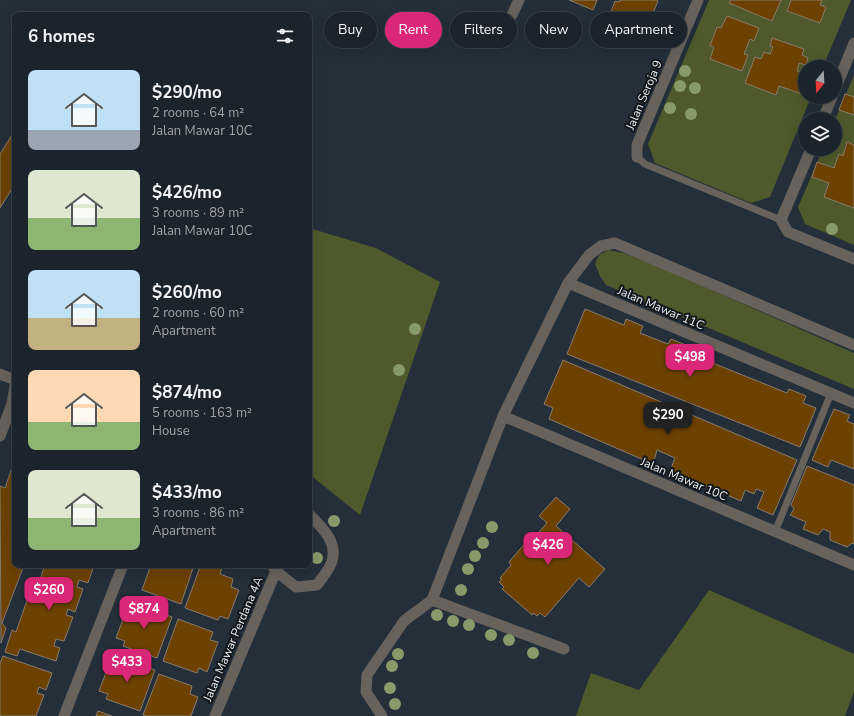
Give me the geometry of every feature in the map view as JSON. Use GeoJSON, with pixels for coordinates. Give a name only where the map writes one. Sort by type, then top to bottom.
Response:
{"type":"FeatureCollection","features":[{"type":"Feature","properties":{"kind":"street"},"geometry":{"type":"LineString","coordinates":[[514,12],[519,0]]}},
{"type":"Feature","properties":{"kind":"street","name":"Jalan Seroja 9"},"geometry":{"type":"LineString","coordinates":[[637,157],[637,145],[698,0]]}},
{"type":"Feature","properties":{"kind":"street"},"geometry":{"type":"LineString","coordinates":[[842,73],[854,43]]}},
{"type":"Feature","properties":{"kind":"street"},"geometry":{"type":"LineString","coordinates":[[807,156],[781,220],[788,232],[854,259]]}},
{"type":"Feature","properties":{"kind":"street"},"geometry":{"type":"LineString","coordinates":[[382,716],[366,692],[367,675],[404,621],[432,600],[503,416],[568,283],[589,255],[601,246],[615,243],[854,345]]}},
{"type":"Feature","properties":{"kind":"street","name":"Jalan Mawar 11C"},"geometry":{"type":"LineString","coordinates":[[568,283],[854,403]]}},
{"type":"Feature","properties":{"kind":"street"},"geometry":{"type":"LineString","coordinates":[[0,374],[12,379]]}},
{"type":"Feature","properties":{"kind":"street"},"geometry":{"type":"LineString","coordinates":[[0,436],[12,404]]}},
{"type":"Feature","properties":{"kind":"street","name":"Jalan Mawar 10C"},"geometry":{"type":"LineString","coordinates":[[503,416],[854,565]]}},
{"type":"Feature","properties":{"kind":"street"},"geometry":{"type":"LineString","coordinates":[[274,568],[296,587],[317,585],[332,562],[334,547],[326,533],[312,517]]}},
{"type":"Feature","properties":{"kind":"street"},"geometry":{"type":"LineString","coordinates":[[64,716],[122,568]]}},
{"type":"Feature","properties":{"kind":"street","name":"Jalan Mawar Perdana 4A"},"geometry":{"type":"LineString","coordinates":[[215,716],[274,568]]}},
{"type":"Feature","properties":{"kind":"street"},"geometry":{"type":"LineString","coordinates":[[432,600],[564,649]]}},
{"type":"Feature","properties":{"kind":"lane"},"geometry":{"type":"LineString","coordinates":[[637,157],[645,164],[781,220]]}},
{"type":"Feature","properties":{"kind":"lane"},"geometry":{"type":"LineString","coordinates":[[775,532],[831,393]]}},
{"type":"Feature","properties":{"kind":"green space"},"geometry":{"type":"Polygon","coordinates":[[[709,0],[851,0],[826,60],[798,60],[798,104],[808,104],[805,112],[798,112],[798,129],[770,197],[751,203],[655,163],[648,144],[709,0]]]}},
{"type":"Feature","properties":{"kind":"green space"},"geometry":{"type":"Polygon","coordinates":[[[854,75],[854,245],[805,224],[798,207],[820,156],[842,156],[842,112],[838,112],[854,75]]]}},
{"type":"Feature","properties":{"kind":"green space"},"geometry":{"type":"Polygon","coordinates":[[[312,229],[376,248],[440,282],[360,515],[312,476],[312,229]]]}},
{"type":"Feature","properties":{"kind":"green space"},"geometry":{"type":"Polygon","coordinates":[[[608,250],[623,253],[664,269],[854,353],[854,389],[606,285],[595,264],[599,255],[608,250]]]}},
{"type":"Feature","properties":{"kind":"green space"},"geometry":{"type":"Polygon","coordinates":[[[709,590],[854,654],[854,692],[845,716],[576,716],[591,673],[639,690],[709,590]]]}},
{"type":"Feature","properties":{"kind":"building"},"geometry":{"type":"Polygon","coordinates":[[[569,0],[597,0],[593,10],[569,0]]]}},
{"type":"Feature","properties":{"kind":"building"},"geometry":{"type":"Polygon","coordinates":[[[620,0],[658,1],[653,12],[611,12],[615,1],[619,2],[620,0]]]}},
{"type":"Feature","properties":{"kind":"building"},"geometry":{"type":"Polygon","coordinates":[[[731,0],[781,0],[772,21],[729,3],[731,0]]]}},
{"type":"Feature","properties":{"kind":"building"},"geometry":{"type":"Polygon","coordinates":[[[791,0],[822,0],[820,5],[826,7],[820,23],[787,11],[791,0]]]}},
{"type":"Feature","properties":{"kind":"building"},"geometry":{"type":"Polygon","coordinates":[[[727,16],[759,28],[754,41],[750,39],[744,54],[748,55],[742,71],[710,59],[714,47],[710,46],[717,27],[721,28],[727,16]]]}},
{"type":"Feature","properties":{"kind":"building"},"geometry":{"type":"Polygon","coordinates":[[[772,38],[804,49],[802,55],[808,58],[807,60],[798,60],[798,93],[779,86],[776,95],[745,83],[755,57],[761,59],[764,52],[770,54],[773,47],[770,46],[772,38]]]}},
{"type":"Feature","properties":{"kind":"building"},"geometry":{"type":"Polygon","coordinates":[[[845,94],[854,97],[854,115],[839,110],[845,94]]]}},
{"type":"Feature","properties":{"kind":"building"},"geometry":{"type":"Polygon","coordinates":[[[12,135],[12,189],[0,208],[0,154],[12,135]]]}},
{"type":"Feature","properties":{"kind":"building"},"geometry":{"type":"Polygon","coordinates":[[[847,142],[854,145],[854,208],[824,197],[829,183],[812,177],[817,162],[834,168],[838,156],[843,156],[847,142]]]}},
{"type":"Feature","properties":{"kind":"building"},"geometry":{"type":"Polygon","coordinates":[[[585,309],[624,325],[626,319],[643,326],[640,333],[668,344],[671,339],[686,345],[683,351],[787,393],[789,389],[806,396],[803,403],[816,408],[800,447],[567,354],[585,309]]]}},
{"type":"Feature","properties":{"kind":"building"},"geometry":{"type":"Polygon","coordinates":[[[563,360],[797,460],[773,515],[757,508],[764,492],[756,489],[754,494],[745,490],[741,501],[670,471],[675,458],[657,450],[653,464],[549,419],[553,408],[544,404],[563,360]]]}},
{"type":"Feature","properties":{"kind":"building"},"geometry":{"type":"Polygon","coordinates":[[[834,409],[850,415],[847,421],[854,424],[854,469],[831,460],[828,467],[812,460],[834,409]]]}},
{"type":"Feature","properties":{"kind":"building"},"geometry":{"type":"Polygon","coordinates":[[[807,466],[854,485],[854,544],[852,543],[847,547],[830,540],[830,532],[823,529],[818,535],[803,529],[806,522],[790,515],[794,509],[791,505],[807,466]]]}},
{"type":"Feature","properties":{"kind":"building"},"geometry":{"type":"Polygon","coordinates":[[[12,468],[12,568],[23,568],[2,623],[6,628],[1,643],[0,486],[5,488],[12,468]]]}},
{"type":"Feature","properties":{"kind":"building"},"geometry":{"type":"Polygon","coordinates":[[[556,497],[570,509],[556,526],[605,569],[589,587],[579,578],[545,617],[540,613],[537,616],[533,613],[532,615],[502,589],[504,587],[499,582],[502,579],[500,578],[511,565],[509,562],[527,541],[529,543],[547,523],[539,516],[556,497]]]}},
{"type":"Feature","properties":{"kind":"building"},"geometry":{"type":"Polygon","coordinates":[[[44,568],[93,568],[88,583],[79,580],[77,587],[83,589],[75,612],[68,609],[66,615],[73,617],[64,641],[56,639],[54,646],[60,648],[56,661],[20,649],[17,656],[5,652],[12,630],[16,632],[32,586],[37,588],[44,568]]]}},
{"type":"Feature","properties":{"kind":"building"},"geometry":{"type":"Polygon","coordinates":[[[150,568],[193,568],[181,604],[142,590],[150,568]]]}},
{"type":"Feature","properties":{"kind":"building"},"geometry":{"type":"Polygon","coordinates":[[[200,568],[222,568],[220,574],[233,579],[231,587],[239,590],[228,619],[220,616],[218,620],[185,608],[200,568]]]}},
{"type":"Feature","properties":{"kind":"building"},"geometry":{"type":"Polygon","coordinates":[[[138,604],[172,617],[157,658],[123,646],[125,641],[116,638],[127,609],[135,612],[138,604]]]}},
{"type":"Feature","properties":{"kind":"building"},"geometry":{"type":"Polygon","coordinates":[[[178,619],[213,632],[210,640],[218,642],[207,672],[199,668],[197,673],[163,661],[178,619]]]}},
{"type":"Feature","properties":{"kind":"building"},"geometry":{"type":"Polygon","coordinates":[[[3,656],[52,673],[46,690],[39,687],[37,693],[44,695],[36,716],[0,716],[0,663],[3,656]]]}},
{"type":"Feature","properties":{"kind":"building"},"geometry":{"type":"Polygon","coordinates":[[[121,657],[155,670],[140,711],[106,699],[108,694],[99,691],[110,662],[118,665],[121,657]]]}},
{"type":"Feature","properties":{"kind":"building"},"geometry":{"type":"Polygon","coordinates":[[[159,674],[192,686],[190,694],[198,697],[191,716],[143,715],[159,674]]]}},
{"type":"Feature","properties":{"kind":"building"},"geometry":{"type":"Polygon","coordinates":[[[98,711],[112,716],[96,716],[98,711]]]}}]}
